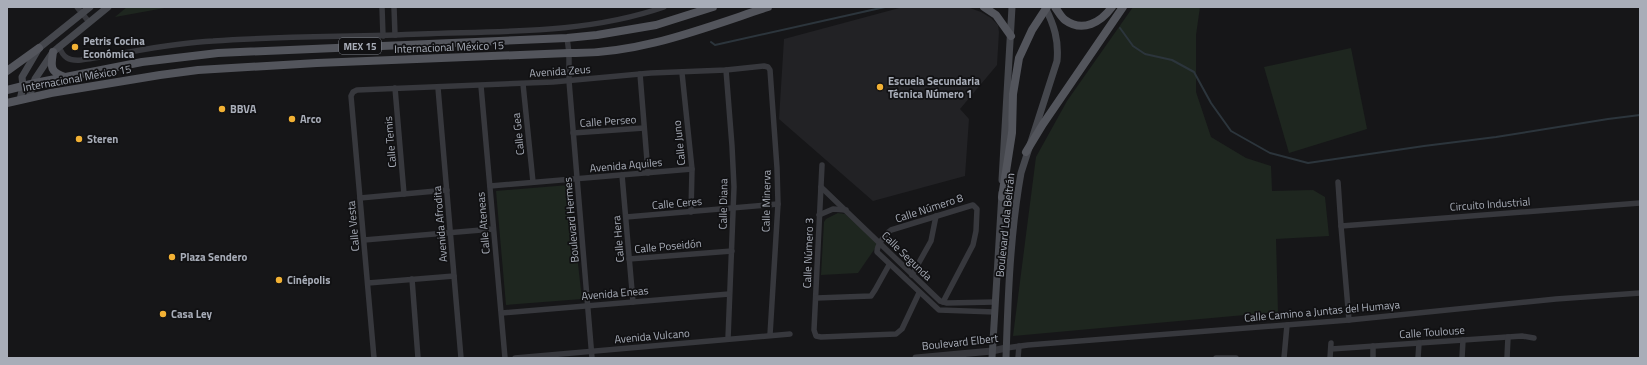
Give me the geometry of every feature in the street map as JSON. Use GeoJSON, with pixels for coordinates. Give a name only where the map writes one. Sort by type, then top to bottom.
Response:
{"type":"FeatureCollection","features":[{"type":"Feature","properties":{"kind":"main road"},"geometry":{"type":"LineString","coordinates":[[7,71],[90,7]]}},
{"type":"Feature","properties":{"kind":"main road"},"geometry":{"type":"LineString","coordinates":[[29,98],[35,83],[35,79],[56,49],[108,7]]}},
{"type":"Feature","properties":{"kind":"main road","name":"Internacional México 15"},"geometry":{"type":"LineString","coordinates":[[7,90],[35,83],[156,60],[218,53],[567,38],[597,35],[656,25],[711,7]]}},
{"type":"Feature","properties":{"kind":"main road","name":"Internacional México 15"},"geometry":{"type":"LineString","coordinates":[[7,103],[160,75],[198,70],[317,63],[569,53],[590,54],[643,45],[768,7]]}},
{"type":"Feature","properties":{"kind":"main road"},"geometry":{"type":"LineString","coordinates":[[984,7],[996,15],[1010,36]]}},
{"type":"Feature","properties":{"kind":"main road","name":"Boulevard Lola Beltrán"},"geometry":{"type":"LineString","coordinates":[[992,355],[1012,7]]}},
{"type":"Feature","properties":{"kind":"main road"},"geometry":{"type":"LineString","coordinates":[[1002,197],[1012,133],[1013,94],[1018,58],[1032,30],[1046,7]]}},
{"type":"Feature","properties":{"kind":"main road","name":"Boulevard Lola Beltrán"},"geometry":{"type":"LineString","coordinates":[[1006,358],[1010,280],[1018,191],[1026,152],[1057,61],[1058,48],[1055,29],[1046,7]]}},
{"type":"Feature","properties":{"kind":"main road"},"geometry":{"type":"LineString","coordinates":[[1056,7],[1065,20],[1075,25],[1087,26],[1093,25],[1104,17],[1112,7]]}},
{"type":"Feature","properties":{"kind":"main road"},"geometry":{"type":"LineString","coordinates":[[1026,152],[1043,124],[1123,7]]}},
{"type":"Feature","properties":{"kind":"main road"},"geometry":{"type":"LineString","coordinates":[[20,100],[22,77],[38,48]]}},
{"type":"Feature","properties":{"kind":"main road"},"geometry":{"type":"LineString","coordinates":[[56,49],[52,66],[53,71],[56,74],[65,77]]}},
{"type":"Feature","properties":{"kind":"street"},"geometry":{"type":"LineString","coordinates":[[77,7],[89,22]]}},
{"type":"Feature","properties":{"kind":"street"},"geometry":{"type":"LineString","coordinates":[[382,7],[383,36]]}},
{"type":"Feature","properties":{"kind":"street"},"geometry":{"type":"LineString","coordinates":[[394,7],[395,35]]}},
{"type":"Feature","properties":{"kind":"street"},"geometry":{"type":"LineString","coordinates":[[56,49],[66,58],[74,61],[130,51],[212,40],[383,36],[551,29],[620,20],[664,7]]}},
{"type":"Feature","properties":{"kind":"street","name":"Boulevard Hermes"},"geometry":{"type":"LineString","coordinates":[[567,38],[573,133],[592,358]]}},
{"type":"Feature","properties":{"kind":"street","name":"Avenida Zeus"},"geometry":{"type":"LineString","coordinates":[[353,92],[357,90],[396,88],[438,88],[523,84],[640,74],[682,73],[764,66],[768,67]]}},
{"type":"Feature","properties":{"kind":"street","name":"Calle Minerva"},"geometry":{"type":"LineString","coordinates":[[768,67],[770,70],[778,204],[770,336]]}},
{"type":"Feature","properties":{"kind":"street","name":"Calle Diana"},"geometry":{"type":"LineString","coordinates":[[726,70],[732,146],[734,208],[728,339]]}},
{"type":"Feature","properties":{"kind":"street","name":"Calle Juno"},"geometry":{"type":"LineString","coordinates":[[682,73],[692,169],[691,212]]}},
{"type":"Feature","properties":{"kind":"street"},"geometry":{"type":"LineString","coordinates":[[640,74],[648,173]]}},
{"type":"Feature","properties":{"kind":"street","name":"Calle Gea"},"geometry":{"type":"LineString","coordinates":[[523,84],[533,182]]}},
{"type":"Feature","properties":{"kind":"street","name":"Calle Ateneas"},"geometry":{"type":"LineString","coordinates":[[481,86],[505,358]]}},
{"type":"Feature","properties":{"kind":"street","name":"Calle Temis"},"geometry":{"type":"LineString","coordinates":[[396,88],[404,194]]}},
{"type":"Feature","properties":{"kind":"street","name":"Avenida Afrodita"},"geometry":{"type":"LineString","coordinates":[[438,88],[461,358]]}},
{"type":"Feature","properties":{"kind":"street","name":"Calle Vesta"},"geometry":{"type":"LineString","coordinates":[[353,92],[351,96],[374,358]]}},
{"type":"Feature","properties":{"kind":"street","name":"Calle Perseo"},"geometry":{"type":"LineString","coordinates":[[573,133],[644,128]]}},
{"type":"Feature","properties":{"kind":"street","name":"Calle Número 3"},"geometry":{"type":"LineString","coordinates":[[822,165],[814,330],[816,336],[896,334],[902,328],[919,292]]}},
{"type":"Feature","properties":{"kind":"street","name":"Avenida Aquiles"},"geometry":{"type":"LineString","coordinates":[[490,186],[692,169]]}},
{"type":"Feature","properties":{"kind":"street","name":"Calle Hera"},"geometry":{"type":"LineString","coordinates":[[622,175],[633,302]]}},
{"type":"Feature","properties":{"kind":"street"},"geometry":{"type":"LineString","coordinates":[[1338,182],[1349,320]]}},
{"type":"Feature","properties":{"kind":"street","name":"Calle Segunda"},"geometry":{"type":"LineString","coordinates":[[821,187],[912,275],[943,302]]}},
{"type":"Feature","properties":{"kind":"street"},"geometry":{"type":"LineString","coordinates":[[360,198],[447,190]]}},
{"type":"Feature","properties":{"kind":"street","name":"Circuito Industrial"},"geometry":{"type":"LineString","coordinates":[[1341,226],[1640,203]]}},
{"type":"Feature","properties":{"kind":"street","name":"Calle Ceres"},"geometry":{"type":"LineString","coordinates":[[626,217],[778,204]]}},
{"type":"Feature","properties":{"kind":"street","name":"Calle Número 8"},"geometry":{"type":"LineString","coordinates":[[880,244],[891,230],[970,204],[975,206],[977,209],[976,231],[973,245],[943,302]]}},
{"type":"Feature","properties":{"kind":"street"},"geometry":{"type":"LineString","coordinates":[[819,215],[833,209],[846,210]]}},
{"type":"Feature","properties":{"kind":"street"},"geometry":{"type":"LineString","coordinates":[[912,275],[931,241],[936,216]]}},
{"type":"Feature","properties":{"kind":"street"},"geometry":{"type":"LineString","coordinates":[[364,240],[493,229]]}},
{"type":"Feature","properties":{"kind":"street","name":"Calle Segunda"},"geometry":{"type":"LineString","coordinates":[[880,244],[877,251],[878,254],[939,310],[995,312]]}},
{"type":"Feature","properties":{"kind":"street","name":"Calle Poseidón"},"geometry":{"type":"LineString","coordinates":[[629,259],[732,251]]}},
{"type":"Feature","properties":{"kind":"street"},"geometry":{"type":"LineString","coordinates":[[816,298],[871,296],[889,265]]}},
{"type":"Feature","properties":{"kind":"street"},"geometry":{"type":"LineString","coordinates":[[368,283],[454,276]]}},
{"type":"Feature","properties":{"kind":"street"},"geometry":{"type":"LineString","coordinates":[[412,279],[418,358]]}},
{"type":"Feature","properties":{"kind":"street","name":"Calle Camino a Juntas del Humaya"},"geometry":{"type":"LineString","coordinates":[[1006,348],[1349,320],[1556,299],[1640,293]]}},
{"type":"Feature","properties":{"kind":"street","name":"Avenida Eneas"},"geometry":{"type":"LineString","coordinates":[[502,313],[729,294]]}},
{"type":"Feature","properties":{"kind":"street"},"geometry":{"type":"LineString","coordinates":[[943,302],[995,302]]}},
{"type":"Feature","properties":{"kind":"street"},"geometry":{"type":"LineString","coordinates":[[1284,358],[1287,325]]}},
{"type":"Feature","properties":{"kind":"street","name":"Avenida Vulcano"},"geometry":{"type":"LineString","coordinates":[[515,358],[790,334]]}},
{"type":"Feature","properties":{"kind":"street","name":"Calle Toulouse"},"geometry":{"type":"LineString","coordinates":[[1331,349],[1522,336],[1534,338]]}},
{"type":"Feature","properties":{"kind":"street"},"geometry":{"type":"LineString","coordinates":[[1507,358],[1508,337]]}},
{"type":"Feature","properties":{"kind":"street"},"geometry":{"type":"LineString","coordinates":[[1462,358],[1463,340]]}},
{"type":"Feature","properties":{"kind":"street"},"geometry":{"type":"LineString","coordinates":[[1330,358],[1331,342]]}},
{"type":"Feature","properties":{"kind":"street"},"geometry":{"type":"LineString","coordinates":[[1418,358],[1419,343]]}},
{"type":"Feature","properties":{"kind":"street"},"geometry":{"type":"LineString","coordinates":[[1018,358],[1019,346]]}},
{"type":"Feature","properties":{"kind":"street"},"geometry":{"type":"LineString","coordinates":[[1373,346],[1373,358]]}},
{"type":"Feature","properties":{"kind":"street","name":"Boulevard Elbert"},"geometry":{"type":"LineString","coordinates":[[916,358],[992,355],[1006,348]]}},
{"type":"Feature","properties":{"kind":"street"},"geometry":{"type":"LineString","coordinates":[[1216,358],[1236,358]]}},
{"type":"Feature","properties":{"kind":"shaded area"},"geometry":{"type":"Polygon","coordinates":[[[127,7],[170,7],[115,17],[127,7]]]}},
{"type":"Feature","properties":{"kind":"shaded area","name":"Escuela Secundaria Técnica Número 1"},"geometry":{"type":"Polygon","coordinates":[[[903,7],[967,7],[981,12],[991,18],[998,25],[999,32],[997,65],[960,109],[969,119],[965,176],[873,201],[779,119],[784,39],[903,7]]]}},
{"type":"Feature","properties":{"kind":"shaded area"},"geometry":{"type":"Polygon","coordinates":[[[1133,7],[1200,7],[1196,35],[1196,92],[1211,137],[1246,158],[1271,166],[1272,191],[1313,190],[1325,197],[1329,236],[1276,239],[1278,312],[1013,336],[1036,157],[1067,101],[1133,7]]]}},
{"type":"Feature","properties":{"kind":"shaded area"},"geometry":{"type":"Polygon","coordinates":[[[1351,48],[1367,129],[1289,153],[1264,67],[1351,48]]]}},
{"type":"Feature","properties":{"kind":"shaded area"},"geometry":{"type":"Polygon","coordinates":[[[569,185],[582,299],[506,305],[496,191],[569,185]]]}},
{"type":"Feature","properties":{"kind":"shaded area"},"geometry":{"type":"Polygon","coordinates":[[[838,213],[845,214],[878,244],[858,273],[821,275],[824,222],[826,219],[838,213]]]}},
{"type":"Feature","properties":{"kind":"waterway"},"geometry":{"type":"LineString","coordinates":[[711,42],[715,45],[885,7]]}},
{"type":"Feature","properties":{"kind":"waterway"},"geometry":{"type":"LineString","coordinates":[[1120,28],[1133,46],[1145,54],[1172,60],[1194,72],[1211,103],[1231,131],[1270,153],[1308,163],[1640,115]]}},
{"type":"Feature","properties":{"kind":"place","name":"Petris Cocina Económica"},"geometry":{"type":"Point","coordinates":[75,47]}},
{"type":"Feature","properties":{"kind":"place","name":"Escuela Secundaria Técnica Número 1"},"geometry":{"type":"Point","coordinates":[880,87]}},
{"type":"Feature","properties":{"kind":"place","name":"BBVA"},"geometry":{"type":"Point","coordinates":[222,109]}},
{"type":"Feature","properties":{"kind":"place","name":"Arco"},"geometry":{"type":"Point","coordinates":[292,119]}},
{"type":"Feature","properties":{"kind":"place","name":"Steren"},"geometry":{"type":"Point","coordinates":[79,139]}},
{"type":"Feature","properties":{"kind":"place","name":"Plaza Sendero"},"geometry":{"type":"Point","coordinates":[172,257]}},
{"type":"Feature","properties":{"kind":"place","name":"Cinépolis"},"geometry":{"type":"Point","coordinates":[279,280]}},
{"type":"Feature","properties":{"kind":"place","name":"Casa Ley"},"geometry":{"type":"Point","coordinates":[163,314]}}]}
